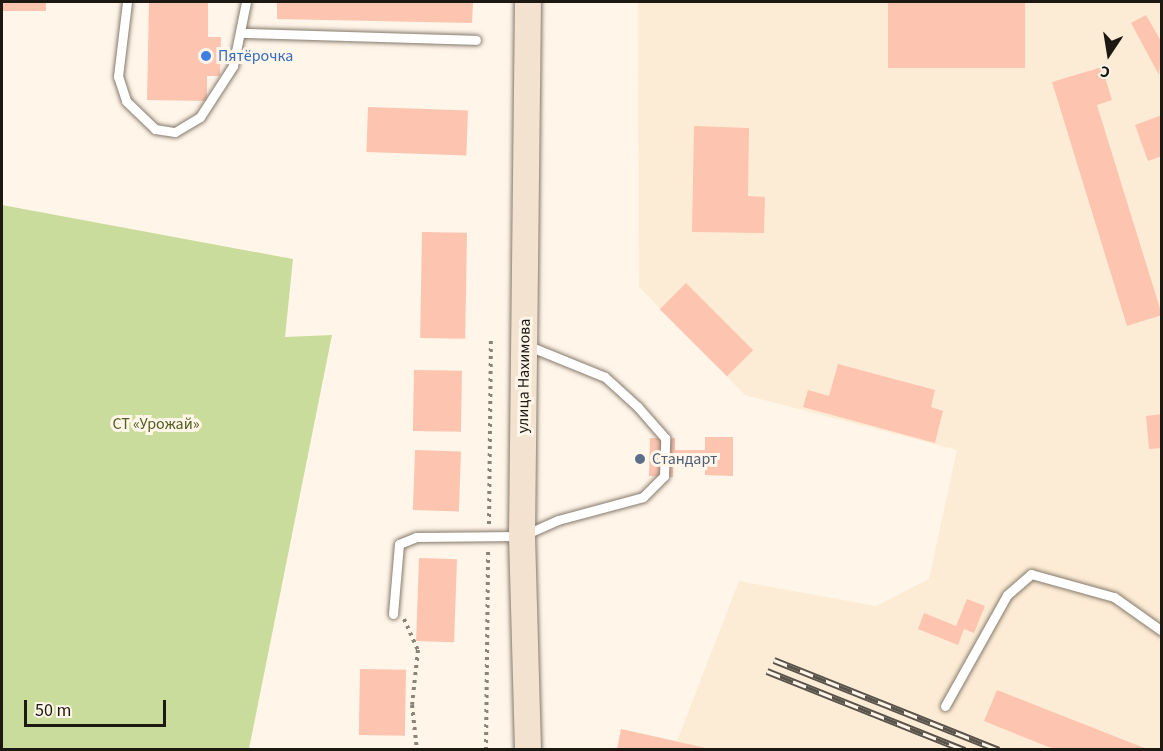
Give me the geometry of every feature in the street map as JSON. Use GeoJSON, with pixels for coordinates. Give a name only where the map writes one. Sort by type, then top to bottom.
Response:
{"type":"FeatureCollection","features":[{"type":"Feature","properties":{"kind":"main road","name":"улица Нахимова"},"geometry":{"type":"LineString","coordinates":[[528,2],[522,536],[528,750]]}},
{"type":"Feature","properties":{"kind":"lane"},"geometry":{"type":"LineString","coordinates":[[127,2],[118,76],[126,101],[155,129],[175,132],[200,117],[233,66],[243,33],[246,2]]}},
{"type":"Feature","properties":{"kind":"lane"},"geometry":{"type":"LineString","coordinates":[[243,33],[476,40]]}},
{"type":"Feature","properties":{"kind":"lane"},"geometry":{"type":"LineString","coordinates":[[393,614],[399,544],[416,537],[522,536],[558,520],[643,497],[664,476],[665,438],[605,377],[524,344]]}},
{"type":"Feature","properties":{"kind":"lane"},"geometry":{"type":"LineString","coordinates":[[945,706],[1007,595],[1031,574],[1114,597],[1161,631]]}},
{"type":"Feature","properties":{"kind":"path"},"geometry":{"type":"LineString","coordinates":[[393,614],[403,617],[418,650],[412,705],[417,750]]}},
{"type":"Feature","properties":{"kind":"shaded area"},"geometry":{"type":"Polygon","coordinates":[[[638,2],[1161,2],[1161,749],[617,750],[621,729],[677,741],[739,581],[876,606],[929,579],[957,450],[745,395],[639,287],[638,2]]]}},
{"type":"Feature","properties":{"kind":"green space","name":"СТ «Урожай»"},"geometry":{"type":"Polygon","coordinates":[[[2,205],[293,259],[285,337],[332,335],[249,749],[2,749],[2,205]]]}},
{"type":"Feature","properties":{"kind":"building"},"geometry":{"type":"Polygon","coordinates":[[[2,2],[46,2],[46,11],[2,11],[2,2]]]}},
{"type":"Feature","properties":{"kind":"building"},"geometry":{"type":"Polygon","coordinates":[[[149,2],[208,2],[208,37],[221,37],[220,76],[207,76],[207,101],[147,100],[149,2]]]}},
{"type":"Feature","properties":{"kind":"building"},"geometry":{"type":"Polygon","coordinates":[[[277,2],[473,2],[472,23],[277,19],[277,2]]]}},
{"type":"Feature","properties":{"kind":"building"},"geometry":{"type":"Polygon","coordinates":[[[888,2],[1025,2],[1025,68],[888,68],[888,2]]]}},
{"type":"Feature","properties":{"kind":"building"},"geometry":{"type":"Polygon","coordinates":[[[1146,15],[1162,43],[1159,75],[1131,23],[1146,15]]]}},
{"type":"Feature","properties":{"kind":"building"},"geometry":{"type":"Polygon","coordinates":[[[1102,67],[1112,100],[1097,105],[1162,315],[1127,326],[1052,82],[1102,67]]]}},
{"type":"Feature","properties":{"kind":"building"},"geometry":{"type":"Polygon","coordinates":[[[368,107],[468,110],[466,155],[366,152],[368,107]]]}},
{"type":"Feature","properties":{"kind":"building"},"geometry":{"type":"Polygon","coordinates":[[[1162,115],[1162,156],[1148,161],[1135,125],[1162,115]]]}},
{"type":"Feature","properties":{"kind":"building"},"geometry":{"type":"Polygon","coordinates":[[[694,126],[749,128],[748,196],[765,197],[764,233],[692,232],[694,126]]]}},
{"type":"Feature","properties":{"kind":"building"},"geometry":{"type":"Polygon","coordinates":[[[422,232],[467,233],[465,339],[420,338],[422,232]]]}},
{"type":"Feature","properties":{"kind":"building"},"geometry":{"type":"Polygon","coordinates":[[[686,283],[753,350],[727,376],[660,309],[686,283]]]}},
{"type":"Feature","properties":{"kind":"building"},"geometry":{"type":"Polygon","coordinates":[[[838,364],[935,390],[931,407],[943,411],[935,443],[803,407],[808,390],[829,396],[838,364]]]}},
{"type":"Feature","properties":{"kind":"building"},"geometry":{"type":"Polygon","coordinates":[[[414,370],[462,371],[461,432],[413,431],[414,370]]]}},
{"type":"Feature","properties":{"kind":"building"},"geometry":{"type":"Polygon","coordinates":[[[1162,414],[1162,448],[1149,449],[1146,416],[1162,414]]]}},
{"type":"Feature","properties":{"kind":"building"},"geometry":{"type":"Polygon","coordinates":[[[705,437],[733,437],[733,476],[705,475],[705,465],[673,465],[673,477],[649,476],[650,438],[675,438],[675,450],[705,450],[705,437]]]}},
{"type":"Feature","properties":{"kind":"building"},"geometry":{"type":"Polygon","coordinates":[[[415,450],[461,452],[459,512],[413,510],[415,450]]]}},
{"type":"Feature","properties":{"kind":"building"},"geometry":{"type":"Polygon","coordinates":[[[419,558],[457,559],[454,642],[416,641],[419,558]]]}},
{"type":"Feature","properties":{"kind":"building"},"geometry":{"type":"Polygon","coordinates":[[[967,599],[985,606],[974,633],[964,629],[958,645],[918,629],[924,613],[956,626],[967,599]]]}},
{"type":"Feature","properties":{"kind":"building"},"geometry":{"type":"Polygon","coordinates":[[[360,669],[406,670],[405,736],[359,735],[360,669]]]}},
{"type":"Feature","properties":{"kind":"building"},"geometry":{"type":"Polygon","coordinates":[[[997,690],[1147,750],[1056,750],[984,721],[997,690]]]}},
{"type":"Feature","properties":{"kind":"building"},"geometry":{"type":"Polygon","coordinates":[[[621,729],[710,749],[710,750],[617,750],[621,729]]]}},
{"type":"Feature","properties":{"kind":"railway"},"geometry":{"type":"LineString","coordinates":[[774,660],[999,750]]}},
{"type":"Feature","properties":{"kind":"railway"},"geometry":{"type":"LineString","coordinates":[[767,671],[965,750]]}},
{"type":"Feature","properties":{"kind":"place","name":"Пятёрочка"},"geometry":{"type":"Point","coordinates":[206,56]}},
{"type":"Feature","properties":{"kind":"place","name":"Стандарт"},"geometry":{"type":"Point","coordinates":[640,459]}}]}
